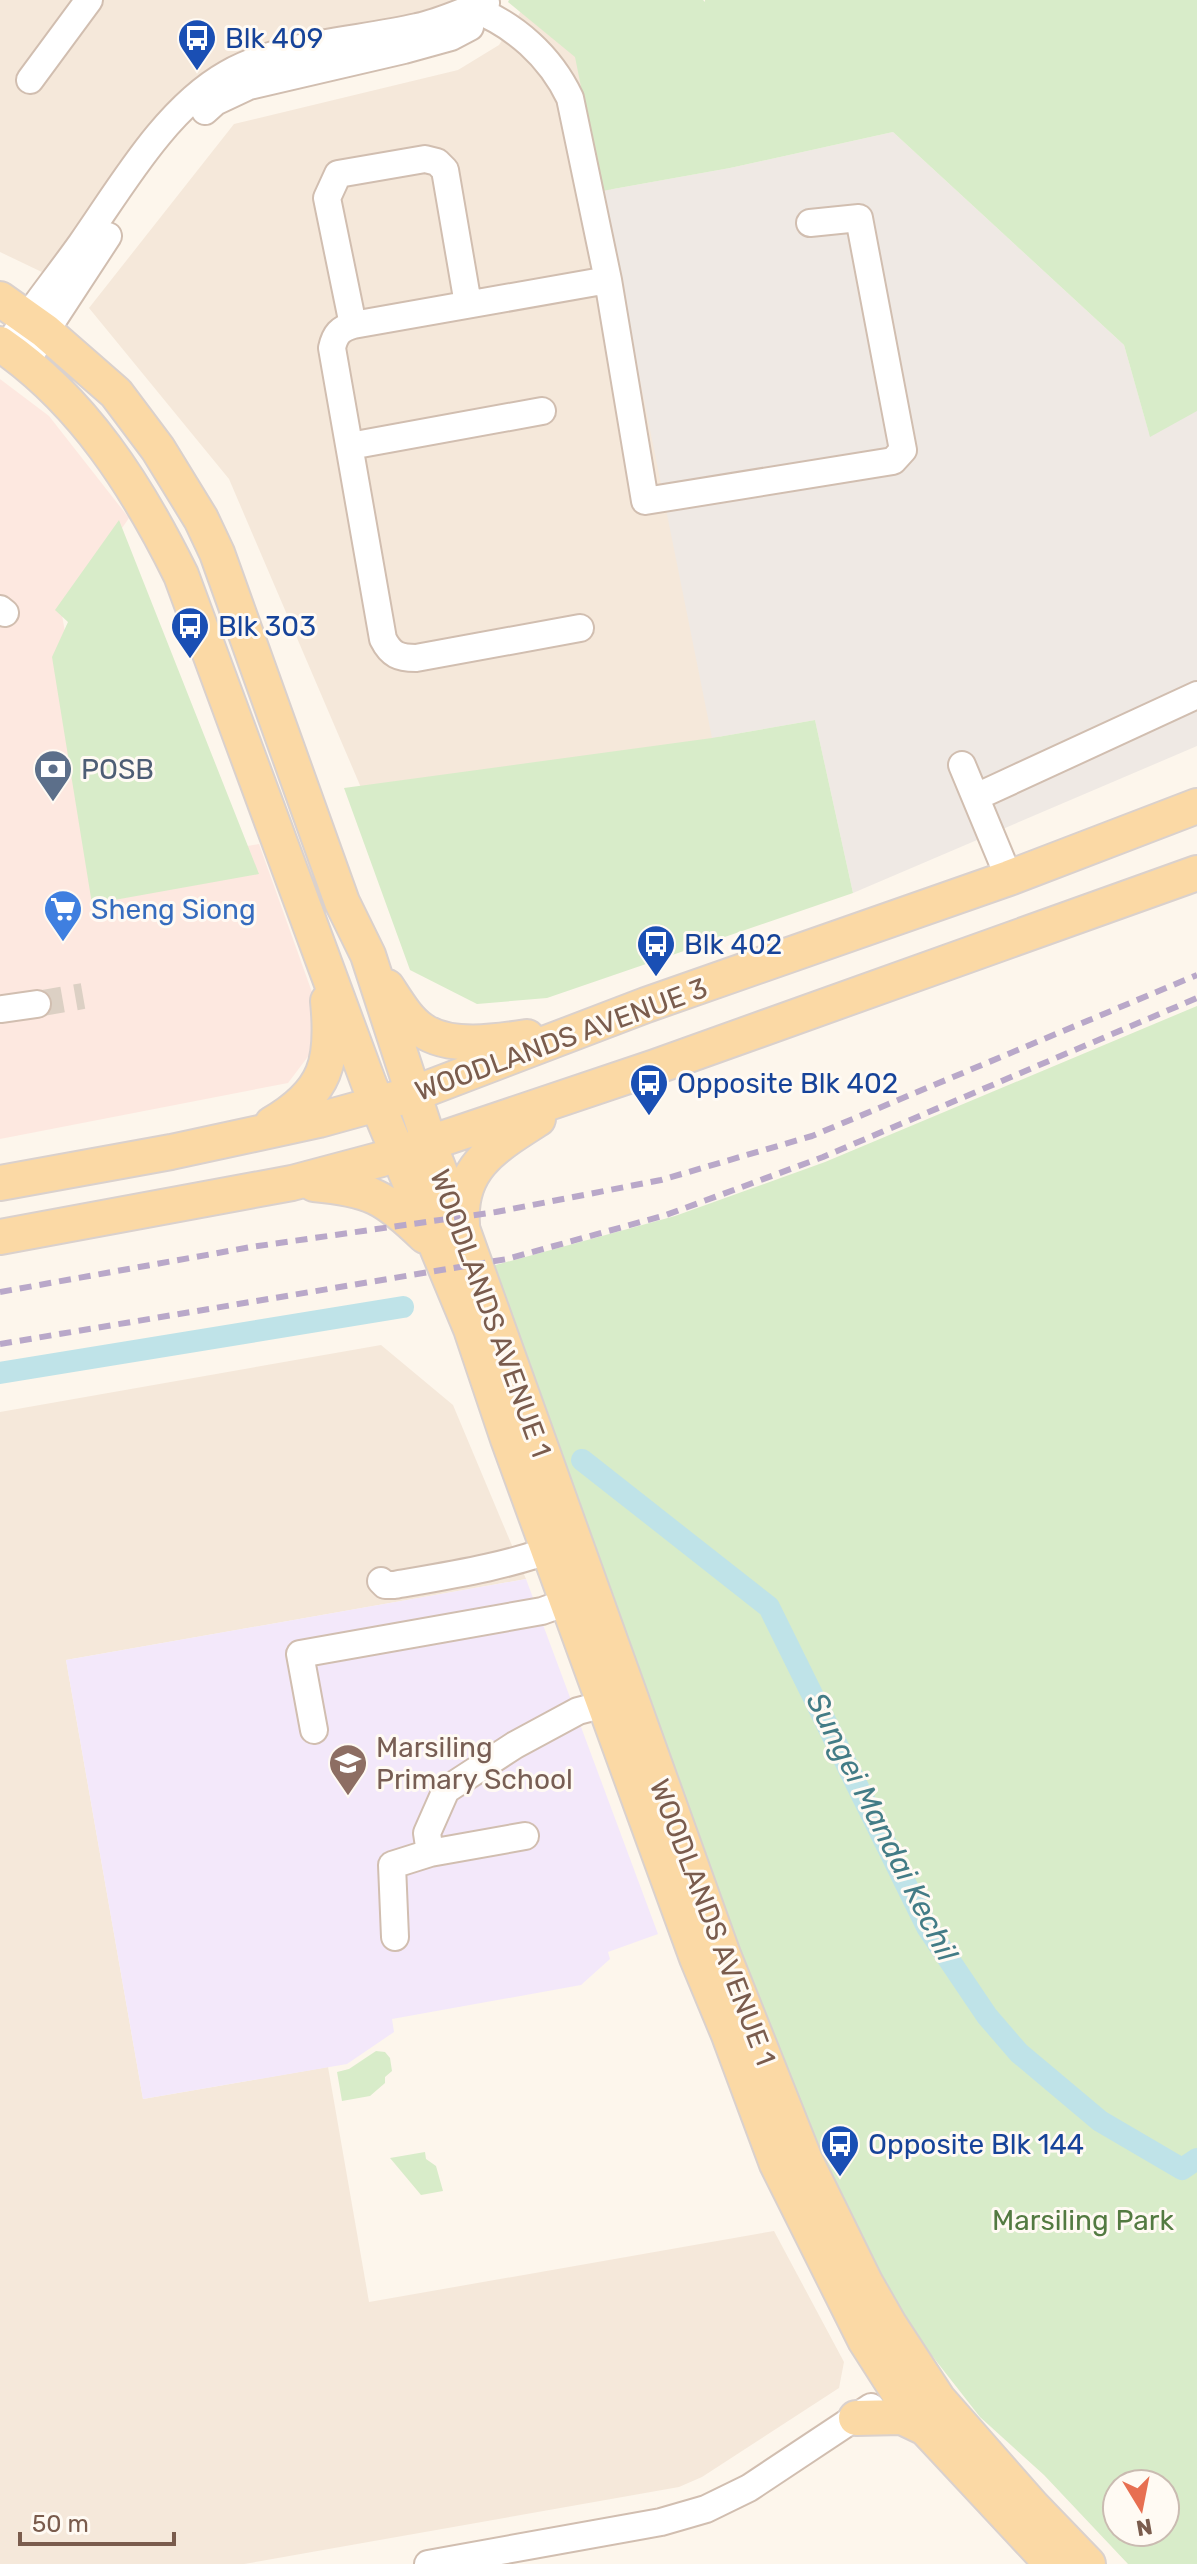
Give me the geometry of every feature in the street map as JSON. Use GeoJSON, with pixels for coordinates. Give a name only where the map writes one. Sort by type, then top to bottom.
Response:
{"type":"FeatureCollection","features":[{"type":"Feature","properties":{"kind":"main road","name":"WOODLANDS AVENUE 1"},"geometry":{"type":"LineString","coordinates":[[24,316],[116,393],[158,449],[201,519],[217,553],[342,902],[368,955],[413,1094],[414,1149]]}},
{"type":"Feature","properties":{"kind":"main road","name":"WOODLANDS AVENUE 1"},"geometry":{"type":"LineString","coordinates":[[11,352],[60,394],[105,447],[150,514],[177,566],[377,1105],[414,1149],[450,1239],[471,1329],[508,1439],[561,1546],[805,2160],[865,2282],[909,2382]]}},
{"type":"Feature","properties":{"kind":"main road","name":"WOODLANDS AVENUE 3"},"geometry":{"type":"LineString","coordinates":[[0,1183],[171,1152],[413,1094],[614,1018],[1009,878],[1197,806]]}},
{"type":"Feature","properties":{"kind":"main road","name":"WOODLANDS AVENUE 3"},"geometry":{"type":"LineString","coordinates":[[0,1237],[292,1183],[414,1149],[766,1028],[1197,873]]}},
{"type":"Feature","properties":{"kind":"main road"},"geometry":{"type":"LineString","coordinates":[[368,955],[386,987],[410,1018],[421,1030],[444,1039],[484,1043],[504,1041],[614,1018]]}},
{"type":"Feature","properties":{"kind":"main road"},"geometry":{"type":"LineString","coordinates":[[258,1132],[304,1102],[322,1078],[330,1039],[323,965]]}},
{"type":"Feature","properties":{"kind":"main road"},"geometry":{"type":"LineString","coordinates":[[292,1183],[348,1188],[377,1197],[450,1239],[464,1189],[481,1163],[535,1121],[606,1084]]}},
{"type":"Feature","properties":{"kind":"main road","name":"WOODLANDS AVENUE 1"},"geometry":{"type":"LineString","coordinates":[[561,1546],[567,1602],[697,1958],[777,2164],[865,2340],[909,2382]]}},
{"type":"Feature","properties":{"kind":"main road"},"geometry":{"type":"LineString","coordinates":[[909,2382],[913,2415],[1052,2564]]}},
{"type":"Feature","properties":{"kind":"main road"},"geometry":{"type":"LineString","coordinates":[[909,2382],[938,2399],[1088,2564]]}},
{"type":"Feature","properties":{"kind":"main road"},"geometry":{"type":"LineString","coordinates":[[856,2418],[902,2417],[925,2428]]}},
{"type":"Feature","properties":{"kind":"street"},"geometry":{"type":"LineString","coordinates":[[30,80],[89,0]]}},
{"type":"Feature","properties":{"kind":"street"},"geometry":{"type":"LineString","coordinates":[[11,352],[24,316],[186,128],[215,102],[232,92],[277,78],[451,37],[467,29],[486,6],[536,48],[559,75],[570,98],[608,280],[645,501],[893,461],[903,450],[859,218],[810,223]]}},
{"type":"Feature","properties":{"kind":"street"},"geometry":{"type":"LineString","coordinates":[[353,325],[327,198],[338,174],[425,159],[455,166],[468,304]]}},
{"type":"Feature","properties":{"kind":"street"},"geometry":{"type":"LineString","coordinates":[[580,628],[416,658],[393,655],[383,639],[332,348],[338,332],[353,325],[608,280]]}},
{"type":"Feature","properties":{"kind":"street"},"geometry":{"type":"LineString","coordinates":[[350,446],[542,411]]}},
{"type":"Feature","properties":{"kind":"street"},"geometry":{"type":"LineString","coordinates":[[976,797],[1197,695]]}},
{"type":"Feature","properties":{"kind":"street"},"geometry":{"type":"LineString","coordinates":[[962,765],[1009,878]]}},
{"type":"Feature","properties":{"kind":"street"},"geometry":{"type":"LineString","coordinates":[[2,1009],[37,1004]]}},
{"type":"Feature","properties":{"kind":"street"},"geometry":{"type":"LineString","coordinates":[[381,1581],[385,1585],[408,1583],[479,1570],[561,1546]]}},
{"type":"Feature","properties":{"kind":"street"},"geometry":{"type":"LineString","coordinates":[[314,1730],[300,1654],[542,1611],[567,1602]]}},
{"type":"Feature","properties":{"kind":"street"},"geometry":{"type":"LineString","coordinates":[[430,1853],[427,1833],[446,1790],[527,1738],[578,1711],[605,1704]]}},
{"type":"Feature","properties":{"kind":"street"},"geometry":{"type":"LineString","coordinates":[[395,1937],[392,1865],[430,1853],[525,1836]]}},
{"type":"Feature","properties":{"kind":"street"},"geometry":{"type":"LineString","coordinates":[[428,2564],[661,2522],[706,2509],[749,2488],[909,2382]]}},
{"type":"Feature","properties":{"kind":"shaded area"},"geometry":{"type":"Polygon","coordinates":[[[0,0],[460,0],[449,12],[205,78],[46,274],[0,252],[0,0]]]}},
{"type":"Feature","properties":{"kind":"shaded area"},"geometry":{"type":"Polygon","coordinates":[[[574,0],[722,750],[371,811],[229,479],[89,308],[234,124],[458,70],[499,45],[525,5],[574,0]]]}},
{"type":"Feature","properties":{"kind":"shaded area"},"geometry":{"type":"Polygon","coordinates":[[[893,132],[1124,345],[1149,433],[1197,409],[1197,746],[853,893],[815,720],[712,738],[602,191],[730,168],[893,132]]]}},
{"type":"Feature","properties":{"kind":"shaded area"},"geometry":{"type":"Polygon","coordinates":[[[0,379],[49,416],[129,518],[62,615],[107,871],[259,844],[318,1009],[313,1050],[288,1083],[0,1139],[0,379]]]}},
{"type":"Feature","properties":{"kind":"shaded area"},"geometry":{"type":"Polygon","coordinates":[[[381,1345],[453,1405],[526,1579],[66,1660],[143,2099],[328,2067],[369,2302],[774,2231],[844,2362],[839,2388],[702,2477],[679,2487],[244,2564],[0,2564],[0,1412],[381,1345]]]}},
{"type":"Feature","properties":{"kind":"shaded area","name":"Marsiling Primary School"},"geometry":{"type":"Polygon","coordinates":[[[526,1579],[658,1934],[608,1952],[610,1959],[581,1985],[392,2019],[394,2032],[347,2064],[143,2099],[66,1660],[526,1579]]]}},
{"type":"Feature","properties":{"kind":"green space"},"geometry":{"type":"Polygon","coordinates":[[[509,0],[1197,0],[1197,411],[1150,437],[1124,345],[893,132],[730,168],[602,191],[575,57],[509,0]]]}},
{"type":"Feature","properties":{"kind":"green space"},"geometry":{"type":"Polygon","coordinates":[[[119,520],[259,874],[92,904],[52,657],[68,622],[55,610],[119,520]]]}},
{"type":"Feature","properties":{"kind":"green space"},"geometry":{"type":"Polygon","coordinates":[[[815,720],[853,893],[547,998],[477,1004],[410,970],[344,788],[712,738],[815,720]]]}},
{"type":"Feature","properties":{"kind":"green space","name":"Marsiling Park"},"geometry":{"type":"Polygon","coordinates":[[[1197,1006],[1197,2564],[1128,2564],[1113,2548],[1181,2548],[1181,2468],[1101,2468],[1101,2535],[1044,2475],[980,2417],[883,2293],[857,2244],[765,2021],[565,1475],[492,1266],[675,1216],[825,1162],[1197,1006]]]}},
{"type":"Feature","properties":{"kind":"green space"},"geometry":{"type":"Polygon","coordinates":[[[376,2051],[385,2052],[390,2058],[392,2071],[385,2077],[385,2083],[370,2096],[342,2101],[337,2072],[349,2069],[376,2051]]]}},
{"type":"Feature","properties":{"kind":"green space"},"geometry":{"type":"Polygon","coordinates":[[[425,2152],[426,2159],[436,2166],[443,2191],[421,2195],[390,2158],[425,2152]]]}},
{"type":"Feature","properties":{"kind":"waterway"},"geometry":{"type":"LineString","coordinates":[[0,1373],[403,1307]]}},
{"type":"Feature","properties":{"kind":"waterway","name":"Sungei Mandai Kechil"},"geometry":{"type":"LineString","coordinates":[[582,1460],[769,1607],[927,1927],[987,2016],[1019,2053],[1100,2121],[1182,2169],[1197,2159]]}},
{"type":"Feature","properties":{"kind":"tunnel"},"geometry":{"type":"LineString","coordinates":[[37,1004],[83,996]]}},
{"type":"Feature","properties":{"kind":"railway"},"geometry":{"type":"LineString","coordinates":[[0,1292],[251,1247],[496,1212],[661,1180],[812,1136],[1197,975]]}},
{"type":"Feature","properties":{"kind":"railway"},"geometry":{"type":"LineString","coordinates":[[0,1344],[507,1259],[666,1215],[823,1157],[1197,998]]}},
{"type":"Feature","properties":{"kind":"place","name":"Blk 409"},"geometry":{"type":"Point","coordinates":[197,72]}},
{"type":"Feature","properties":{"kind":"place","name":"Blk 303"},"geometry":{"type":"Point","coordinates":[190,660]}},
{"type":"Feature","properties":{"kind":"place","name":"POSB"},"geometry":{"type":"Point","coordinates":[53,803]}},
{"type":"Feature","properties":{"kind":"place","name":"Sheng Siong"},"geometry":{"type":"Point","coordinates":[63,943]}},
{"type":"Feature","properties":{"kind":"place","name":"Blk 402"},"geometry":{"type":"Point","coordinates":[656,978]}},
{"type":"Feature","properties":{"kind":"place","name":"Opposite Blk 402"},"geometry":{"type":"Point","coordinates":[649,1117]}},
{"type":"Feature","properties":{"kind":"place","name":"Marsiling Primary School"},"geometry":{"type":"Point","coordinates":[348,1797]}},
{"type":"Feature","properties":{"kind":"place","name":"Opposite Blk 144"},"geometry":{"type":"Point","coordinates":[840,2178]}}]}
